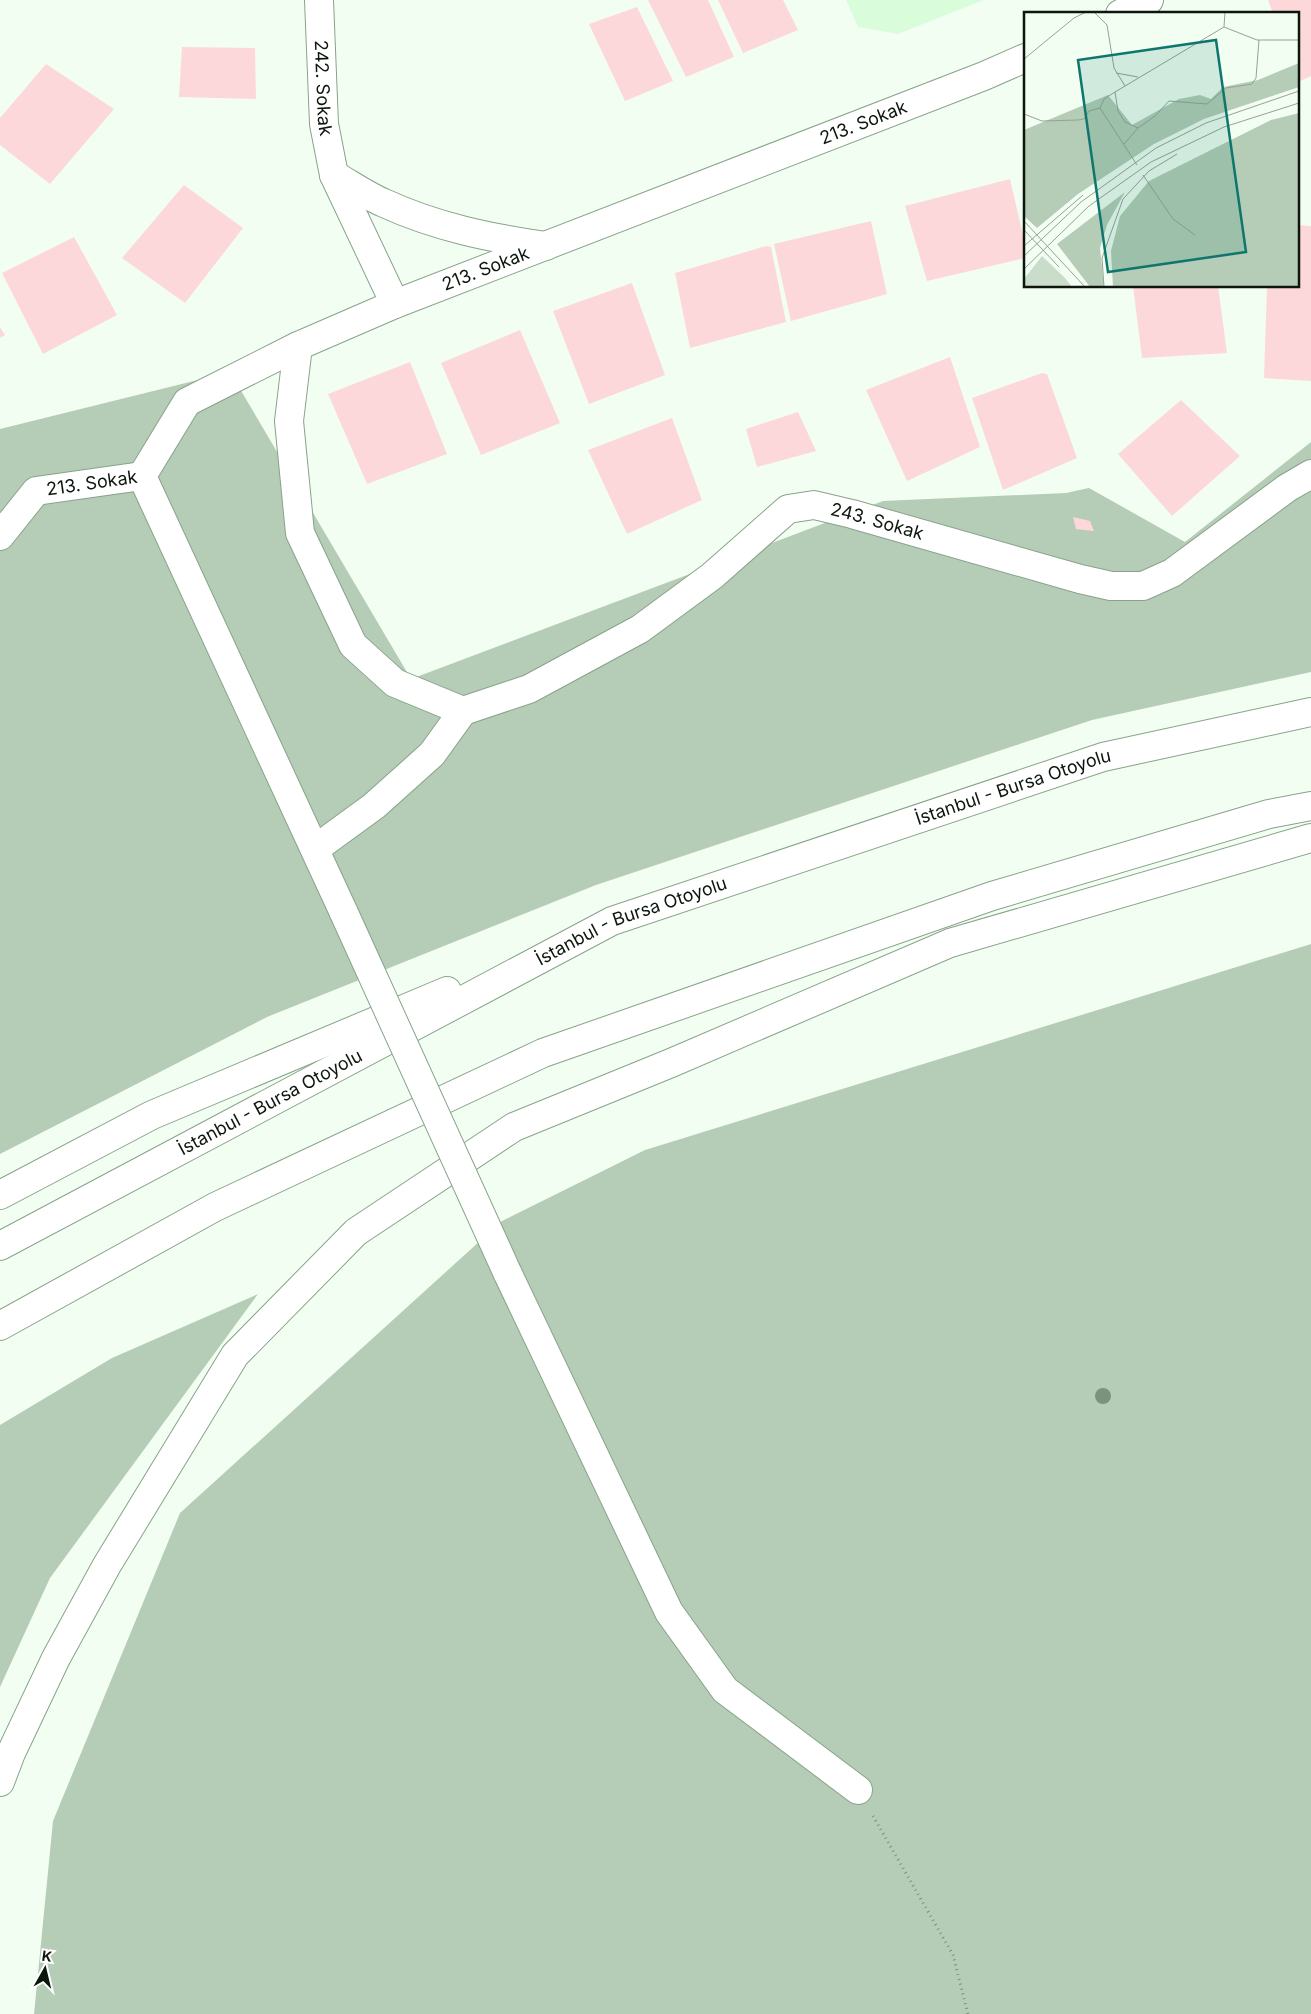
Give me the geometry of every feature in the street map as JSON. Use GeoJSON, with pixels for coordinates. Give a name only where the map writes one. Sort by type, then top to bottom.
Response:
{"type":"FeatureCollection","features":[{"type":"Feature","properties":{"kind":"main road","name":"242. Sokak"},"geometry":{"type":"LineString","coordinates":[[319,0],[324,124],[334,175],[395,304]]}},
{"type":"Feature","properties":{"kind":"main road"},"geometry":{"type":"LineString","coordinates":[[1124,12],[1149,0]]}},
{"type":"Feature","properties":{"kind":"main road","name":"213. Sokak"},"geometry":{"type":"LineString","coordinates":[[0,536],[36,491],[142,476],[187,402],[298,346],[395,304],[549,246],[984,76],[1024,58]]}},
{"type":"Feature","properties":{"kind":"main road"},"geometry":{"type":"LineString","coordinates":[[334,175],[382,203],[432,222],[493,238],[549,246]]}},
{"type":"Feature","properties":{"kind":"main road"},"geometry":{"type":"LineString","coordinates":[[298,346],[289,421],[300,533],[352,645],[395,682],[463,711],[432,754],[374,806],[315,849]]}},
{"type":"Feature","properties":{"kind":"main road","name":"243. Sokak"},"geometry":{"type":"LineString","coordinates":[[463,711],[529,689],[640,629],[712,576],[788,509],[814,505],[852,514],[1080,579],[1111,586],[1143,586],[1172,573],[1287,488],[1311,474]]}},
{"type":"Feature","properties":{"kind":"main road"},"geometry":{"type":"LineString","coordinates":[[142,476],[344,912],[507,1272],[669,1612],[725,1690],[858,1790]]}},
{"type":"Feature","properties":{"kind":"main road","name":"İstanbul - Bursa Otoyolu"},"geometry":{"type":"LineString","coordinates":[[0,1246],[612,921],[1103,757],[1311,712]]}},
{"type":"Feature","properties":{"kind":"main road"},"geometry":{"type":"LineString","coordinates":[[0,1326],[215,1207],[543,1053],[992,896],[1269,814],[1311,806]]}},
{"type":"Feature","properties":{"kind":"main road"},"geometry":{"type":"LineString","coordinates":[[0,1782],[11,1753],[56,1658],[107,1565],[236,1355],[356,1232],[514,1127],[670,1063],[950,943],[1311,838]]}},
{"type":"Feature","properties":{"kind":"main road"},"geometry":{"type":"LineString","coordinates":[[0,1195],[152,1115],[612,921]]}},
{"type":"Feature","properties":{"kind":"path"},"geometry":{"type":"LineString","coordinates":[[858,1790],[954,1955],[968,2014]]}},
{"type":"Feature","properties":{"kind":"shaded area"},"geometry":{"type":"Polygon","coordinates":[[[846,0],[984,0],[898,34],[858,27],[846,0]]]}},
{"type":"Feature","properties":{"kind":"shaded area"},"geometry":{"type":"Polygon","coordinates":[[[230,372],[411,679],[883,501],[1066,493],[1089,488],[1185,542],[1311,442],[1311,672],[1092,720],[596,885],[267,1017],[0,1154],[0,429],[230,372]]]}},
{"type":"Feature","properties":{"kind":"shaded area"},"geometry":{"type":"Polygon","coordinates":[[[1311,944],[1311,2014],[34,2014],[53,1821],[180,1513],[502,1221],[645,1150],[1311,944]]]}},
{"type":"Feature","properties":{"kind":"shaded area"},"geometry":{"type":"Polygon","coordinates":[[[258,1294],[50,1578],[0,1687],[0,1425],[112,1358],[258,1294]]]}},
{"type":"Feature","properties":{"kind":"building"},"geometry":{"type":"Polygon","coordinates":[[[648,0],[708,0],[734,57],[686,77],[648,0]]]}},
{"type":"Feature","properties":{"kind":"building"},"geometry":{"type":"Polygon","coordinates":[[[718,0],[783,0],[798,30],[743,53],[718,0]]]}},
{"type":"Feature","properties":{"kind":"building"},"geometry":{"type":"Polygon","coordinates":[[[1268,0],[1311,0],[1311,76],[1298,82],[1298,12],[1272,12],[1268,0]]]}},
{"type":"Feature","properties":{"kind":"building"},"geometry":{"type":"Polygon","coordinates":[[[637,7],[673,81],[625,101],[589,24],[637,7]]]}},
{"type":"Feature","properties":{"kind":"building"},"geometry":{"type":"Polygon","coordinates":[[[182,47],[255,48],[256,99],[179,97],[182,47]]]}},
{"type":"Feature","properties":{"kind":"building"},"geometry":{"type":"Polygon","coordinates":[[[46,64],[114,109],[50,184],[0,145],[0,118],[46,64]]]}},
{"type":"Feature","properties":{"kind":"building"},"geometry":{"type":"Polygon","coordinates":[[[1010,179],[1024,240],[1024,258],[927,281],[905,206],[1010,179]]]}},
{"type":"Feature","properties":{"kind":"building"},"geometry":{"type":"Polygon","coordinates":[[[184,185],[243,228],[185,303],[122,258],[184,185]]]}},
{"type":"Feature","properties":{"kind":"building"},"geometry":{"type":"Polygon","coordinates":[[[871,221],[887,294],[791,321],[774,244],[871,221]]]}},
{"type":"Feature","properties":{"kind":"building"},"geometry":{"type":"Polygon","coordinates":[[[1298,225],[1311,226],[1311,381],[1264,378],[1267,288],[1298,288],[1298,225]]]}},
{"type":"Feature","properties":{"kind":"building"},"geometry":{"type":"Polygon","coordinates":[[[74,237],[117,315],[43,354],[2,273],[74,237]]]}},
{"type":"Feature","properties":{"kind":"building"},"geometry":{"type":"Polygon","coordinates":[[[766,246],[771,247],[786,322],[690,348],[675,273],[766,246]]]}},
{"type":"Feature","properties":{"kind":"building"},"geometry":{"type":"Polygon","coordinates":[[[632,283],[665,375],[589,404],[553,311],[632,283]]]}},
{"type":"Feature","properties":{"kind":"building"},"geometry":{"type":"Polygon","coordinates":[[[1133,288],[1218,288],[1227,353],[1142,358],[1133,288]]]}},
{"type":"Feature","properties":{"kind":"building"},"geometry":{"type":"Polygon","coordinates":[[[0,327],[5,335],[0,338],[0,327]]]}},
{"type":"Feature","properties":{"kind":"building"},"geometry":{"type":"Polygon","coordinates":[[[520,330],[560,423],[481,455],[441,363],[520,330]]]}},
{"type":"Feature","properties":{"kind":"building"},"geometry":{"type":"Polygon","coordinates":[[[950,357],[980,447],[907,481],[866,390],[950,357]]]}},
{"type":"Feature","properties":{"kind":"building"},"geometry":{"type":"Polygon","coordinates":[[[410,362],[447,454],[367,484],[328,394],[410,362]]]}},
{"type":"Feature","properties":{"kind":"building"},"geometry":{"type":"Polygon","coordinates":[[[1042,373],[1047,374],[1077,458],[1003,490],[972,398],[1042,373]]]}},
{"type":"Feature","properties":{"kind":"building"},"geometry":{"type":"Polygon","coordinates":[[[1181,400],[1240,456],[1172,516],[1118,454],[1181,400]]]}},
{"type":"Feature","properties":{"kind":"building"},"geometry":{"type":"Polygon","coordinates":[[[798,412],[816,451],[757,467],[746,429],[798,412]]]}},
{"type":"Feature","properties":{"kind":"building"},"geometry":{"type":"Polygon","coordinates":[[[672,418],[702,500],[627,534],[588,450],[672,418]]]}},
{"type":"Feature","properties":{"kind":"building"},"geometry":{"type":"Polygon","coordinates":[[[1073,517],[1090,521],[1094,531],[1076,529],[1073,517]]]}}]}
